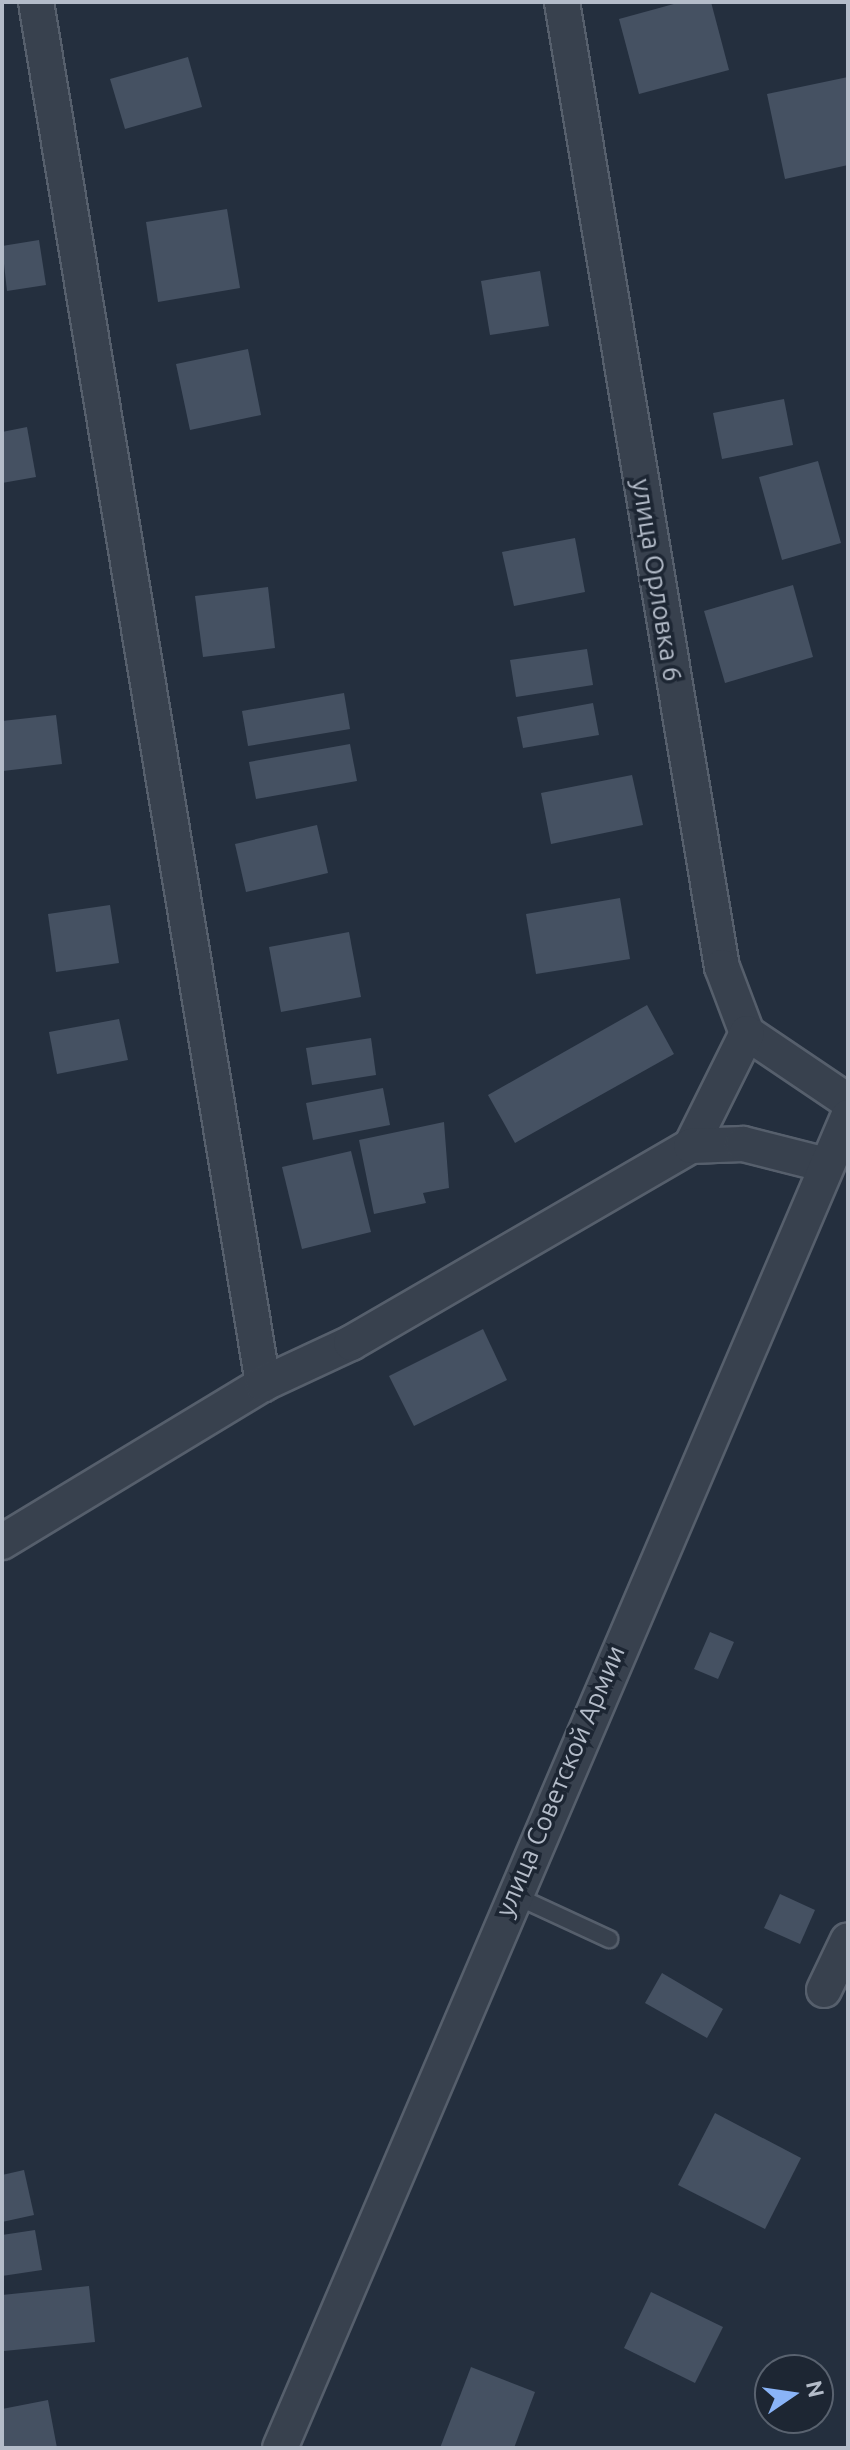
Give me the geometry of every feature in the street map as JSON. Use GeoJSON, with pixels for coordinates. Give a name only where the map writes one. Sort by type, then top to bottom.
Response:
{"type":"FeatureCollection","features":[{"type":"Feature","properties":{"kind":"street"},"geometry":{"type":"LineString","coordinates":[[36,2],[263,1384]]}},
{"type":"Feature","properties":{"kind":"street","name":"улица Орловка 6"},"geometry":{"type":"LineString","coordinates":[[562,2],[722,967],[747,1033]]}},
{"type":"Feature","properties":{"kind":"street"},"geometry":{"type":"LineString","coordinates":[[691,1146],[747,1033],[848,1101]]}},
{"type":"Feature","properties":{"kind":"street","name":"улица Советской Армии"},"geometry":{"type":"LineString","coordinates":[[280,2448],[512,1894],[848,1117]]}},
{"type":"Feature","properties":{"kind":"street"},"geometry":{"type":"LineString","coordinates":[[2,1542],[263,1384],[351,1343],[691,1146],[743,1144],[826,1165]]}},
{"type":"Feature","properties":{"kind":"street"},"geometry":{"type":"LineString","coordinates":[[824,1990],[848,1940]]}},
{"type":"Feature","properties":{"kind":"lane"},"geometry":{"type":"LineString","coordinates":[[512,1894],[609,1939]]}},
{"type":"Feature","properties":{"kind":"building"},"geometry":{"type":"Polygon","coordinates":[[[681,2],[711,2],[729,70],[639,94],[619,19],[681,2]]]}},
{"type":"Feature","properties":{"kind":"building"},"geometry":{"type":"Polygon","coordinates":[[[188,57],[202,107],[125,129],[110,79],[188,57]]]}},
{"type":"Feature","properties":{"kind":"building"},"geometry":{"type":"Polygon","coordinates":[[[848,77],[848,165],[785,179],[767,94],[848,77]]]}},
{"type":"Feature","properties":{"kind":"building"},"geometry":{"type":"Polygon","coordinates":[[[227,209],[240,288],[158,302],[146,222],[227,209]]]}},
{"type":"Feature","properties":{"kind":"building"},"geometry":{"type":"Polygon","coordinates":[[[39,240],[46,285],[7,291],[2,246],[39,240]]]}},
{"type":"Feature","properties":{"kind":"building"},"geometry":{"type":"Polygon","coordinates":[[[540,271],[549,326],[490,335],[481,281],[540,271]]]}},
{"type":"Feature","properties":{"kind":"building"},"geometry":{"type":"Polygon","coordinates":[[[248,349],[261,415],[190,430],[176,364],[248,349]]]}},
{"type":"Feature","properties":{"kind":"building"},"geometry":{"type":"Polygon","coordinates":[[[784,399],[793,445],[722,459],[713,413],[784,399]]]}},
{"type":"Feature","properties":{"kind":"building"},"geometry":{"type":"Polygon","coordinates":[[[27,427],[36,477],[2,483],[2,432],[27,427]]]}},
{"type":"Feature","properties":{"kind":"building"},"geometry":{"type":"Polygon","coordinates":[[[818,461],[841,543],[782,560],[759,477],[818,461]]]}},
{"type":"Feature","properties":{"kind":"building"},"geometry":{"type":"Polygon","coordinates":[[[575,538],[585,592],[514,606],[502,552],[575,538]]]}},
{"type":"Feature","properties":{"kind":"building"},"geometry":{"type":"Polygon","coordinates":[[[793,585],[813,657],[725,683],[704,611],[793,585]]]}},
{"type":"Feature","properties":{"kind":"building"},"geometry":{"type":"Polygon","coordinates":[[[268,587],[275,648],[203,657],[195,596],[268,587]]]}},
{"type":"Feature","properties":{"kind":"building"},"geometry":{"type":"Polygon","coordinates":[[[587,649],[593,685],[516,697],[510,660],[587,649]]]}},
{"type":"Feature","properties":{"kind":"building"},"geometry":{"type":"Polygon","coordinates":[[[344,693],[350,729],[248,746],[242,711],[344,693]]]}},
{"type":"Feature","properties":{"kind":"building"},"geometry":{"type":"Polygon","coordinates":[[[593,703],[599,735],[523,748],[517,717],[593,703]]]}},
{"type":"Feature","properties":{"kind":"building"},"geometry":{"type":"Polygon","coordinates":[[[56,715],[62,764],[3,771],[2,721],[56,715]]]}},
{"type":"Feature","properties":{"kind":"building"},"geometry":{"type":"Polygon","coordinates":[[[350,744],[357,781],[256,799],[249,762],[350,744]]]}},
{"type":"Feature","properties":{"kind":"building"},"geometry":{"type":"Polygon","coordinates":[[[632,775],[643,825],[551,844],[541,793],[632,775]]]}},
{"type":"Feature","properties":{"kind":"building"},"geometry":{"type":"Polygon","coordinates":[[[317,825],[328,873],[246,892],[235,844],[317,825]]]}},
{"type":"Feature","properties":{"kind":"building"},"geometry":{"type":"Polygon","coordinates":[[[620,898],[630,959],[536,974],[526,914],[620,898]]]}},
{"type":"Feature","properties":{"kind":"building"},"geometry":{"type":"Polygon","coordinates":[[[110,905],[119,963],[56,972],[48,914],[110,905]]]}},
{"type":"Feature","properties":{"kind":"building"},"geometry":{"type":"Polygon","coordinates":[[[349,932],[361,997],[281,1012],[269,947],[349,932]]]}},
{"type":"Feature","properties":{"kind":"building"},"geometry":{"type":"Polygon","coordinates":[[[647,1005],[674,1054],[515,1143],[488,1095],[647,1005]]]}},
{"type":"Feature","properties":{"kind":"building"},"geometry":{"type":"Polygon","coordinates":[[[119,1019],[128,1060],[57,1074],[49,1032],[119,1019]]]}},
{"type":"Feature","properties":{"kind":"building"},"geometry":{"type":"Polygon","coordinates":[[[371,1038],[376,1075],[312,1085],[306,1048],[371,1038]]]}},
{"type":"Feature","properties":{"kind":"building"},"geometry":{"type":"Polygon","coordinates":[[[383,1088],[390,1125],[313,1140],[306,1103],[383,1088]]]}},
{"type":"Feature","properties":{"kind":"building"},"geometry":{"type":"Polygon","coordinates":[[[444,1122],[449,1188],[423,1193],[426,1203],[374,1214],[359,1140],[444,1122]]]}},
{"type":"Feature","properties":{"kind":"building"},"geometry":{"type":"Polygon","coordinates":[[[351,1151],[371,1232],[302,1249],[282,1167],[351,1151]]]}},
{"type":"Feature","properties":{"kind":"building"},"geometry":{"type":"Polygon","coordinates":[[[483,1329],[507,1380],[414,1426],[389,1376],[483,1329]]]}},
{"type":"Feature","properties":{"kind":"building"},"geometry":{"type":"Polygon","coordinates":[[[710,1632],[734,1642],[718,1679],[694,1669],[710,1632]]]}},
{"type":"Feature","properties":{"kind":"building"},"geometry":{"type":"Polygon","coordinates":[[[780,1894],[815,1910],[800,1944],[764,1928],[780,1894]]]}},
{"type":"Feature","properties":{"kind":"building"},"geometry":{"type":"Polygon","coordinates":[[[662,1973],[723,2009],[707,2038],[645,2003],[662,1973]]]}},
{"type":"Feature","properties":{"kind":"building"},"geometry":{"type":"Polygon","coordinates":[[[715,2113],[801,2158],[765,2229],[678,2185],[715,2113]]]}},
{"type":"Feature","properties":{"kind":"building"},"geometry":{"type":"Polygon","coordinates":[[[24,2170],[34,2215],[2,2222],[2,2175],[24,2170]]]}},
{"type":"Feature","properties":{"kind":"building"},"geometry":{"type":"Polygon","coordinates":[[[35,2230],[42,2270],[2,2276],[2,2235],[35,2230]]]}},
{"type":"Feature","properties":{"kind":"building"},"geometry":{"type":"Polygon","coordinates":[[[89,2286],[95,2342],[4,2351],[2,2295],[89,2286]]]}},
{"type":"Feature","properties":{"kind":"building"},"geometry":{"type":"Polygon","coordinates":[[[651,2292],[723,2327],[695,2383],[624,2348],[651,2292]]]}},
{"type":"Feature","properties":{"kind":"building"},"geometry":{"type":"Polygon","coordinates":[[[471,2367],[535,2392],[514,2448],[440,2448],[471,2367]]]}},
{"type":"Feature","properties":{"kind":"building"},"geometry":{"type":"Polygon","coordinates":[[[48,2400],[57,2448],[4,2448],[2,2409],[48,2400]]]}}]}
